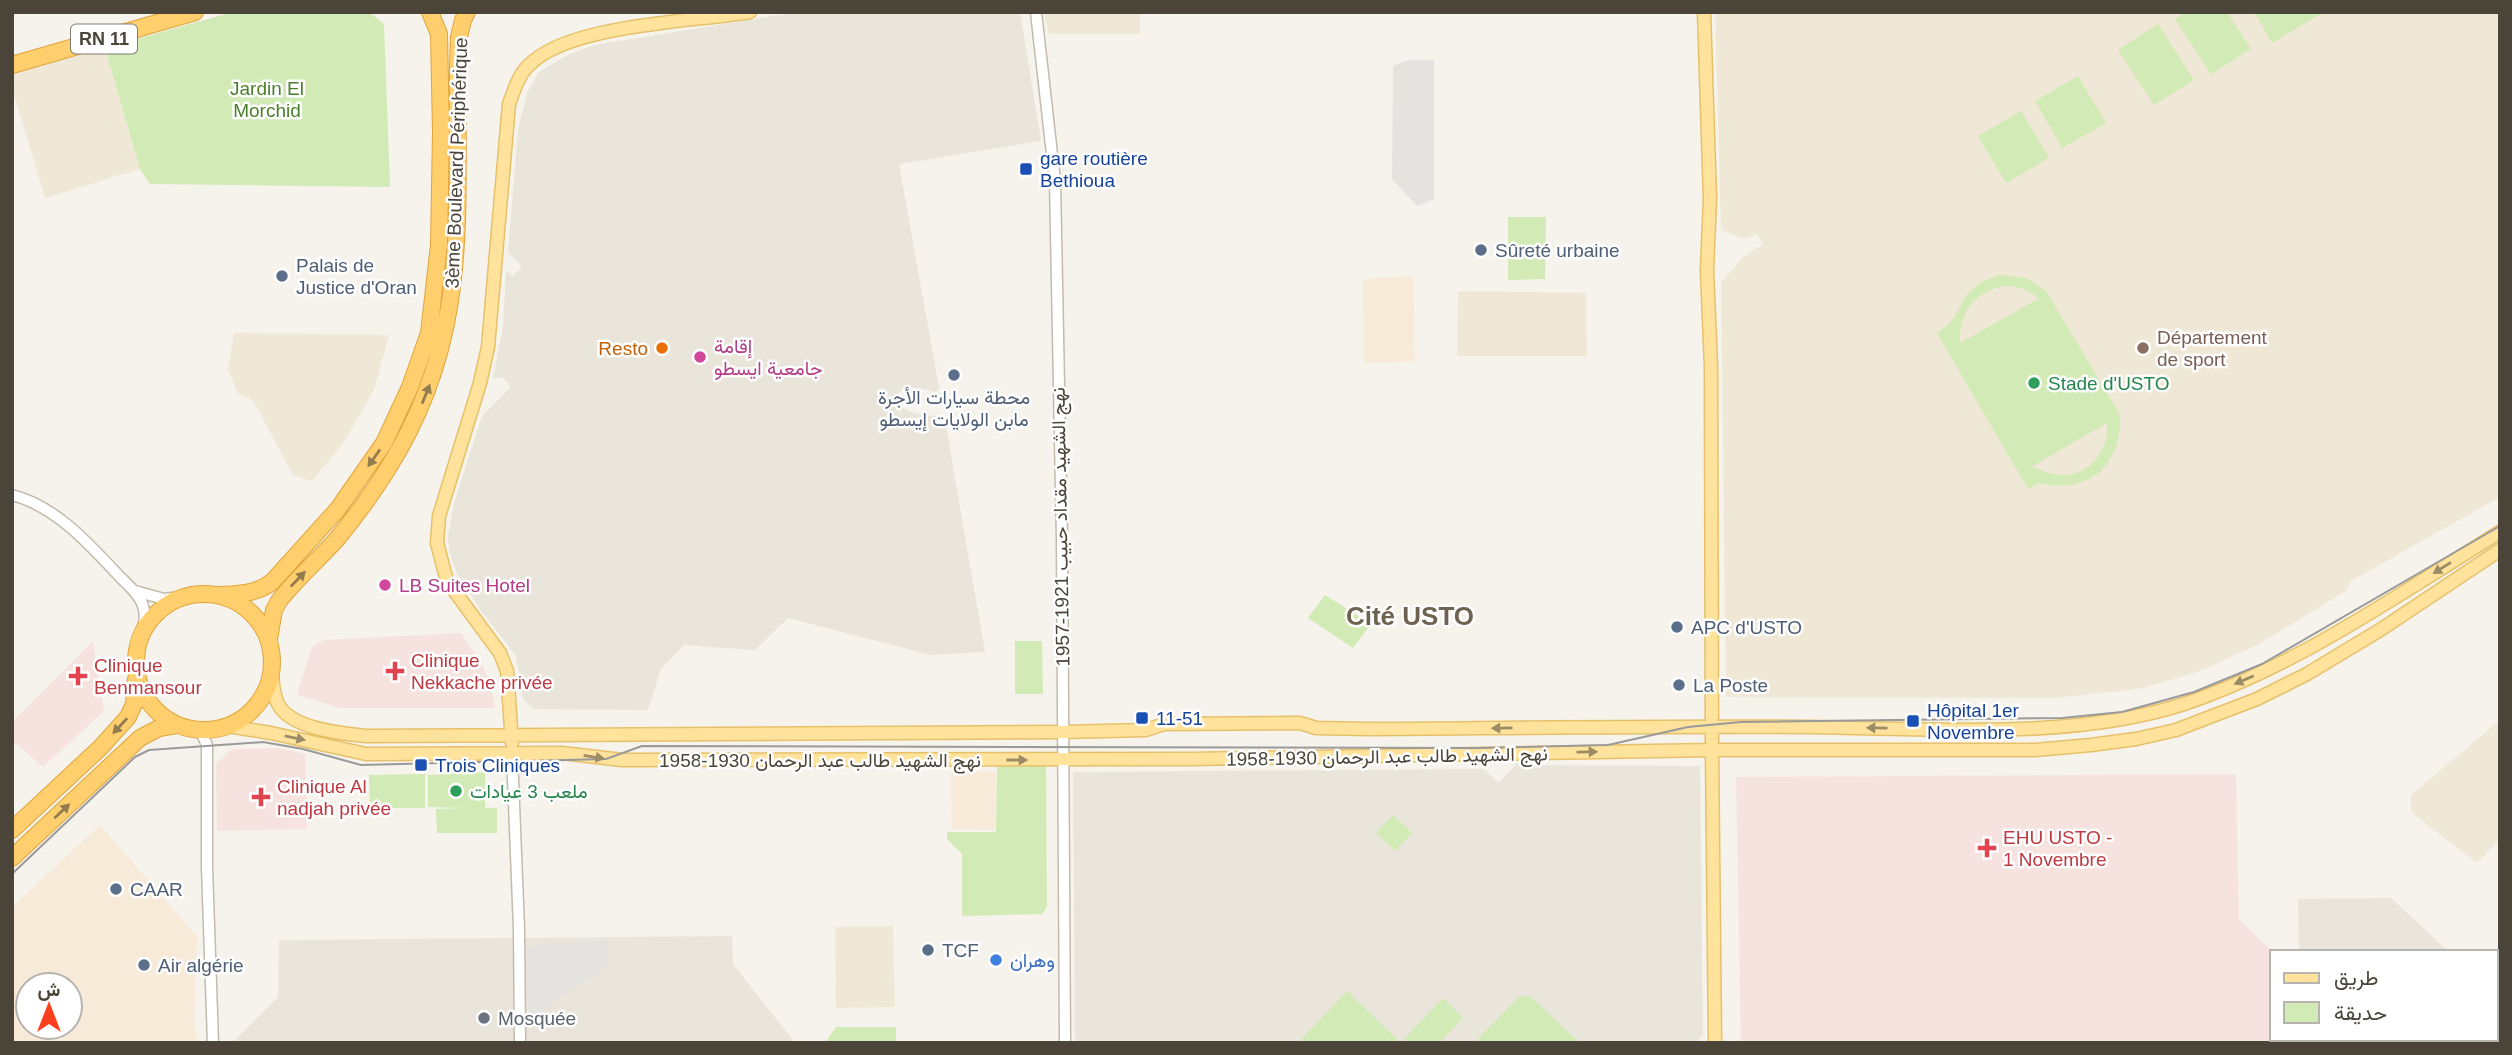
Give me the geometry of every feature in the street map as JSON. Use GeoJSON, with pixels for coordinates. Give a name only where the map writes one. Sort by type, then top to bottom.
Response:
{"type":"FeatureCollection","features":[{"type":"Feature","properties":{"kind":"highway","name":"RN 11"},"geometry":{"type":"LineString","coordinates":[[12,55],[166,12]]}},
{"type":"Feature","properties":{"kind":"highway","name":"RN 11"},"geometry":{"type":"LineString","coordinates":[[12,65],[195,12]]}},
{"type":"Feature","properties":{"kind":"highway","name":"3ème Boulevard Périphérique"},"geometry":{"type":"LineString","coordinates":[[220,595],[263,589],[272,582],[338,509],[384,443],[410,387],[429,332],[439,245],[439,34],[430,12]]}},
{"type":"Feature","properties":{"kind":"highway","name":"3ème Boulevard Périphérique"},"geometry":{"type":"LineString","coordinates":[[269,639],[274,610],[279,601],[337,538],[387,470],[418,412],[438,360],[455,271],[459,178],[459,37],[467,12]]}},
{"type":"Feature","properties":{"kind":"highway"},"geometry":{"type":"LineString","coordinates":[[12,830],[128,717],[136,693],[136,663],[140,639],[145,627],[161,609],[182,597],[207,594],[233,600],[255,616],[269,639],[272,676],[268,689],[256,707],[240,720],[228,726],[200,730],[177,725],[163,717],[143,693],[136,663]]}},
{"type":"Feature","properties":{"kind":"highway"},"geometry":{"type":"LineString","coordinates":[[12,858],[140,738],[159,728],[177,725]]}},
{"type":"Feature","properties":{"kind":"main road"},"geometry":{"type":"LineString","coordinates":[[512,754],[508,671],[500,653],[447,581],[437,543],[439,516],[480,383],[488,347],[509,104],[528,65],[553,48],[611,30],[750,12]]}},
{"type":"Feature","properties":{"kind":"main road"},"geometry":{"type":"LineString","coordinates":[[1703,12],[1710,198],[1707,270],[1711,368],[1716,1043]]}},
{"type":"Feature","properties":{"kind":"main road","name":"نهج الشهيد طالب عبد الرحمان 1930-1958"},"geometry":{"type":"LineString","coordinates":[[272,676],[278,703],[284,712],[294,719],[323,730],[366,736],[1062,732],[1146,730],[1164,724],[1300,723],[1316,727],[1370,729],[1712,726],[2034,729],[2095,723],[2151,712],[2182,704],[2264,672],[2360,618],[2500,532]]}},
{"type":"Feature","properties":{"kind":"main road","name":"نهج الشهيد طالب عبد الرحمان 1930-1958"},"geometry":{"type":"LineString","coordinates":[[228,726],[366,754],[574,753],[622,760],[1063,760],[1712,750],[2035,750],[2136,739],[2176,730],[2257,699],[2307,674],[2380,630],[2500,550]]}},
{"type":"Feature","properties":{"kind":"street","name":"نهج الشهيد مقداد حبيب 1921-1957"},"geometry":{"type":"LineString","coordinates":[[1036,12],[1055,181],[1062,540],[1065,1043]]}},
{"type":"Feature","properties":{"kind":"street"},"geometry":{"type":"LineString","coordinates":[[12,495],[44,509],[75,531],[133,590],[144,607],[145,619],[140,639]]}},
{"type":"Feature","properties":{"kind":"street"},"geometry":{"type":"LineString","coordinates":[[133,590],[164,599],[182,597]]}},
{"type":"Feature","properties":{"kind":"street"},"geometry":{"type":"LineString","coordinates":[[200,730],[207,745],[207,867],[213,1043]]}},
{"type":"Feature","properties":{"kind":"street"},"geometry":{"type":"LineString","coordinates":[[512,754],[519,929],[520,1043]]}},
{"type":"Feature","properties":{"kind":"shaded area"},"geometry":{"type":"Polygon","coordinates":[[[798,12],[1020,12],[1041,141],[899,164],[939,388],[936,392],[905,386],[894,398],[901,407],[911,412],[939,416],[945,420],[985,652],[931,655],[788,618],[755,650],[684,645],[661,669],[648,710],[534,709],[523,699],[516,656],[481,611],[457,574],[449,551],[448,536],[454,503],[482,416],[511,387],[503,377],[493,379],[503,326],[506,270],[512,276],[522,267],[508,252],[518,130],[527,93],[538,73],[570,54],[594,45],[798,12]]]}},
{"type":"Feature","properties":{"kind":"shaded area"},"geometry":{"type":"Polygon","coordinates":[[[1044,12],[1140,12],[1140,34],[1049,34],[1044,12]]]}},
{"type":"Feature","properties":{"kind":"shaded area"},"geometry":{"type":"Polygon","coordinates":[[[1715,12],[2500,12],[2500,497],[2351,581],[2346,591],[2259,644],[2198,672],[2139,689],[2054,698],[1726,697],[1721,283],[1743,257],[1763,244],[1757,234],[1744,239],[1721,230],[1715,12]]]}},
{"type":"Feature","properties":{"kind":"shaded area"},"geometry":{"type":"Polygon","coordinates":[[[105,48],[140,169],[45,198],[12,88],[12,73],[105,48]]]}},
{"type":"Feature","properties":{"kind":"shaded area"},"geometry":{"type":"Polygon","coordinates":[[[1409,60],[1434,60],[1434,199],[1417,206],[1392,179],[1393,66],[1409,60]]]}},
{"type":"Feature","properties":{"kind":"shaded area"},"geometry":{"type":"Polygon","coordinates":[[[1413,276],[1415,361],[1364,363],[1363,279],[1413,276]]]}},
{"type":"Feature","properties":{"kind":"shaded area"},"geometry":{"type":"Polygon","coordinates":[[[1458,291],[1586,293],[1587,356],[1457,356],[1458,291]]]}},
{"type":"Feature","properties":{"kind":"shaded area"},"geometry":{"type":"Polygon","coordinates":[[[234,333],[389,335],[374,390],[344,442],[312,481],[293,475],[253,400],[238,394],[228,369],[234,333]]]}},
{"type":"Feature","properties":{"kind":"shaded area","name":"Clinique Nekkache privée"},"geometry":{"type":"Polygon","coordinates":[[[461,633],[490,682],[495,708],[340,708],[297,695],[312,647],[324,640],[461,633]]]}},
{"type":"Feature","properties":{"kind":"shaded area","name":"Clinique Benmansour"},"geometry":{"type":"Polygon","coordinates":[[[93,641],[104,711],[43,767],[12,740],[12,722],[93,641]]]}},
{"type":"Feature","properties":{"kind":"shaded area"},"geometry":{"type":"Polygon","coordinates":[[[2500,720],[2500,839],[2477,863],[2411,812],[2411,795],[2500,720]]]}},
{"type":"Feature","properties":{"kind":"shaded area","name":"Clinique Al nadjah privée"},"geometry":{"type":"Polygon","coordinates":[[[280,748],[305,754],[307,829],[217,831],[216,764],[232,749],[280,748]]]}},
{"type":"Feature","properties":{"kind":"shaded area"},"geometry":{"type":"Polygon","coordinates":[[[1518,762],[1522,765],[1700,766],[1703,1035],[1696,1043],[1075,1043],[1073,772],[1484,769],[1499,783],[1518,762]]]}},
{"type":"Feature","properties":{"kind":"shaded area"},"geometry":{"type":"Polygon","coordinates":[[[996,771],[995,830],[952,829],[951,773],[996,771]]]}},
{"type":"Feature","properties":{"kind":"shaded area","name":"EHU USTO - 1 Novembre"},"geometry":{"type":"Polygon","coordinates":[[[2236,774],[2239,919],[2271,950],[2270,1041],[2287,1043],[1741,1043],[1736,777],[2236,774]]]}},
{"type":"Feature","properties":{"kind":"shaded area"},"geometry":{"type":"Polygon","coordinates":[[[100,825],[197,937],[194,1023],[198,1043],[12,1043],[12,907],[100,825]]]}},
{"type":"Feature","properties":{"kind":"shaded area"},"geometry":{"type":"Polygon","coordinates":[[[2391,898],[2447,950],[2299,950],[2298,899],[2391,898]]]}},
{"type":"Feature","properties":{"kind":"shaded area"},"geometry":{"type":"Polygon","coordinates":[[[893,926],[895,1007],[836,1008],[835,927],[893,926]]]}},
{"type":"Feature","properties":{"kind":"shaded area"},"geometry":{"type":"Polygon","coordinates":[[[732,936],[733,964],[795,1043],[232,1043],[278,997],[279,940],[732,936]]]}},
{"type":"Feature","properties":{"kind":"shaded area"},"geometry":{"type":"Polygon","coordinates":[[[608,941],[608,965],[529,1018],[523,950],[535,944],[608,941]]]}},
{"type":"Feature","properties":{"kind":"shaded area"},"geometry":{"type":"Polygon","coordinates":[[[2300,1041],[2433,1041],[2431,1043],[2300,1041]]]}},
{"type":"Feature","properties":{"kind":"green space","name":"Jardin El Morchid"},"geometry":{"type":"Polygon","coordinates":[[[233,12],[369,12],[384,24],[390,187],[150,184],[140,169],[105,48],[233,12]]]}},
{"type":"Feature","properties":{"kind":"green space"},"geometry":{"type":"Polygon","coordinates":[[[2185,12],[2227,12],[2251,49],[2211,74],[2175,19],[2185,12]]]}},
{"type":"Feature","properties":{"kind":"green space"},"geometry":{"type":"Polygon","coordinates":[[[2254,12],[2324,12],[2272,43],[2254,12]]]}},
{"type":"Feature","properties":{"kind":"green space"},"geometry":{"type":"Polygon","coordinates":[[[2158,24],[2194,80],[2154,105],[2118,50],[2158,24]]]}},
{"type":"Feature","properties":{"kind":"green space"},"geometry":{"type":"Polygon","coordinates":[[[2078,76],[2106,123],[2062,148],[2035,101],[2078,76]]]}},
{"type":"Feature","properties":{"kind":"green space"},"geometry":{"type":"Polygon","coordinates":[[[2021,111],[2049,158],[2006,183],[1978,136],[2021,111]]]}},
{"type":"Feature","properties":{"kind":"green space"},"geometry":{"type":"Polygon","coordinates":[[[1508,217],[1546,217],[1545,279],[1508,280],[1508,217]]]}},
{"type":"Feature","properties":{"kind":"green space","name":"Stade d'USTO"},"geometry":{"type":"Polygon","coordinates":[[[2002,275],[2026,278],[2046,291],[2120,415],[2119,433],[2109,461],[2100,472],[2088,480],[2058,485],[2040,483],[2028,489],[1937,333],[1953,319],[1968,294],[1987,280],[2002,275]],[[2002,286],[1983,294],[1970,306],[1962,323],[1960,343],[2038,299],[2022,288],[2002,286]],[[2107,423],[2031,467],[2059,475],[2082,471],[2090,466],[2102,451],[2107,423]]]}},
{"type":"Feature","properties":{"kind":"green space"},"geometry":{"type":"Polygon","coordinates":[[[1325,595],[1371,624],[1353,648],[1308,618],[1325,595]]]}},
{"type":"Feature","properties":{"kind":"green space"},"geometry":{"type":"Polygon","coordinates":[[[1015,641],[1042,641],[1043,694],[1015,694],[1015,641]]]}},
{"type":"Feature","properties":{"kind":"green space"},"geometry":{"type":"Polygon","coordinates":[[[1046,764],[1047,907],[1042,914],[962,916],[962,854],[947,839],[947,832],[996,832],[997,765],[1046,764]]]}},
{"type":"Feature","properties":{"kind":"green space"},"geometry":{"type":"Polygon","coordinates":[[[485,772],[485,808],[497,808],[497,833],[437,833],[436,809],[464,808],[428,807],[428,775],[485,772]]]}},
{"type":"Feature","properties":{"kind":"green space"},"geometry":{"type":"Polygon","coordinates":[[[425,774],[425,808],[370,808],[369,775],[425,774]]]}},
{"type":"Feature","properties":{"kind":"green space"},"geometry":{"type":"Polygon","coordinates":[[[1393,815],[1412,833],[1395,851],[1376,833],[1393,815]]]}},
{"type":"Feature","properties":{"kind":"green space"},"geometry":{"type":"Polygon","coordinates":[[[1347,991],[1401,1043],[1298,1043],[1347,991]]]}},
{"type":"Feature","properties":{"kind":"green space"},"geometry":{"type":"Polygon","coordinates":[[[1530,996],[1580,1043],[1474,1043],[1519,997],[1530,996]]]}},
{"type":"Feature","properties":{"kind":"green space"},"geometry":{"type":"Polygon","coordinates":[[[1443,998],[1463,1018],[1439,1043],[1408,1043],[1404,1039],[1443,998]]]}},
{"type":"Feature","properties":{"kind":"green space"},"geometry":{"type":"Polygon","coordinates":[[[836,1027],[896,1027],[896,1043],[825,1043],[836,1027]]]}},
{"type":"Feature","properties":{"kind":"tram line"},"geometry":{"type":"LineString","coordinates":[[12,874],[135,757],[149,750],[263,742],[303,749],[361,765],[606,759],[642,746],[1478,748],[1608,745],[1688,727],[1741,722],[2062,718],[2122,712],[2194,692],[2262,664],[2500,526]]}},
{"type":"Feature","properties":{"kind":"place","name":"gare routière Bethioua"},"geometry":{"type":"Point","coordinates":[1026,169]}},
{"type":"Feature","properties":{"kind":"place","name":"Sûreté urbaine"},"geometry":{"type":"Point","coordinates":[1481,250]}},
{"type":"Feature","properties":{"kind":"place","name":"Palais de Justice d'Oran"},"geometry":{"type":"Point","coordinates":[282,276]}},
{"type":"Feature","properties":{"kind":"place","name":"Resto"},"geometry":{"type":"Point","coordinates":[662,348]}},
{"type":"Feature","properties":{"kind":"place","name":"Département de sport"},"geometry":{"type":"Point","coordinates":[2143,348]}},
{"type":"Feature","properties":{"kind":"place","name":"إقامة جامعية ايسطو"},"geometry":{"type":"Point","coordinates":[700,357]}},
{"type":"Feature","properties":{"kind":"place","name":"محطة سيارات الأجرة مابن الولايات إيسطو"},"geometry":{"type":"Point","coordinates":[954,375]}},
{"type":"Feature","properties":{"kind":"place","name":"Stade d'USTO"},"geometry":{"type":"Point","coordinates":[2034,383]}},
{"type":"Feature","properties":{"kind":"place","name":"LB Suites Hotel"},"geometry":{"type":"Point","coordinates":[385,585]}},
{"type":"Feature","properties":{"kind":"place","name":"APC d'USTO"},"geometry":{"type":"Point","coordinates":[1677,627]}},
{"type":"Feature","properties":{"kind":"place","name":"Clinique Nekkache privée"},"geometry":{"type":"Point","coordinates":[395,671]}},
{"type":"Feature","properties":{"kind":"place","name":"Clinique Benmansour"},"geometry":{"type":"Point","coordinates":[78,676]}},
{"type":"Feature","properties":{"kind":"place","name":"La Poste"},"geometry":{"type":"Point","coordinates":[1679,685]}},
{"type":"Feature","properties":{"kind":"place","name":"11-51"},"geometry":{"type":"Point","coordinates":[1142,718]}},
{"type":"Feature","properties":{"kind":"place","name":"Hôpital 1er Novembre"},"geometry":{"type":"Point","coordinates":[1913,721]}},
{"type":"Feature","properties":{"kind":"place","name":"Trois Cliniques"},"geometry":{"type":"Point","coordinates":[421,765]}},
{"type":"Feature","properties":{"kind":"place","name":"ملعب 3 عيادات"},"geometry":{"type":"Point","coordinates":[456,791]}},
{"type":"Feature","properties":{"kind":"place","name":"Clinique Al nadjah privée"},"geometry":{"type":"Point","coordinates":[261,797]}},
{"type":"Feature","properties":{"kind":"place","name":"EHU USTO - 1 Novembre"},"geometry":{"type":"Point","coordinates":[1987,848]}},
{"type":"Feature","properties":{"kind":"place","name":"CAAR"},"geometry":{"type":"Point","coordinates":[116,889]}},
{"type":"Feature","properties":{"kind":"place","name":"TCF"},"geometry":{"type":"Point","coordinates":[928,950]}},
{"type":"Feature","properties":{"kind":"place","name":"وهران"},"geometry":{"type":"Point","coordinates":[996,960]}},
{"type":"Feature","properties":{"kind":"place","name":"Air algérie"},"geometry":{"type":"Point","coordinates":[144,965]}},
{"type":"Feature","properties":{"kind":"place","name":"Mosquée"},"geometry":{"type":"Point","coordinates":[484,1018]}},
{"type":"Feature","properties":{"kind":"district","name":"Cité USTO"},"geometry":{"type":"Point","coordinates":[1410,616]}}]}
